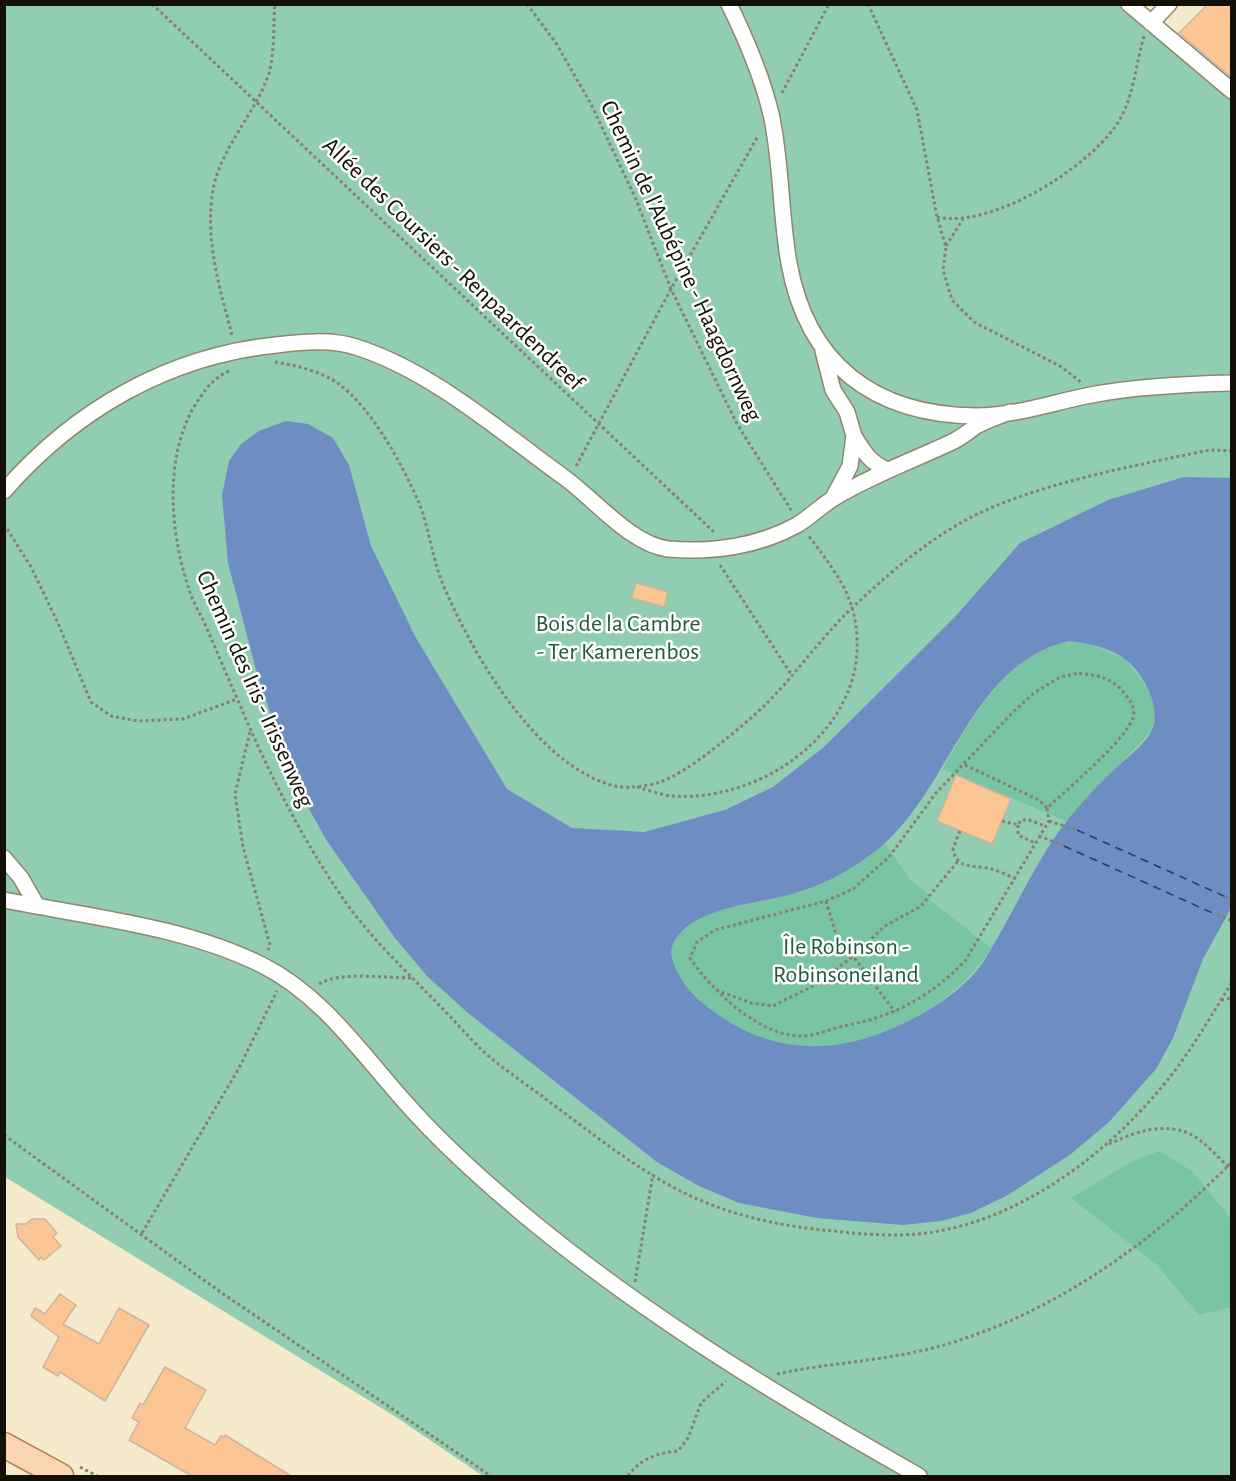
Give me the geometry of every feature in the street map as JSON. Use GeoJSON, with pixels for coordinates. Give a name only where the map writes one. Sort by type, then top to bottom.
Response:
{"type":"FeatureCollection","features":[{"type":"Feature","properties":{"kind":"main road"},"geometry":{"type":"LineString","coordinates":[[4,1444],[62,1476]]}},
{"type":"Feature","properties":{"kind":"street"},"geometry":{"type":"LineString","coordinates":[[729,4],[744,37],[771,114],[788,262],[797,294],[823,351],[833,390],[847,412],[854,436],[869,458],[877,466],[888,470]]}},
{"type":"Feature","properties":{"kind":"street"},"geometry":{"type":"LineString","coordinates":[[1129,4],[1232,91]]}},
{"type":"Feature","properties":{"kind":"street"},"geometry":{"type":"LineString","coordinates":[[1151,23],[1169,4]]}},
{"type":"Feature","properties":{"kind":"street"},"geometry":{"type":"LineString","coordinates":[[4,491],[31,461],[80,420],[134,386],[194,361],[236,350],[309,341],[354,346],[430,380],[568,481],[641,540],[666,549],[730,547],[773,537],[800,523],[833,498],[888,470],[956,440],[981,423],[1010,412]]}},
{"type":"Feature","properties":{"kind":"street"},"geometry":{"type":"LineString","coordinates":[[823,351],[844,373],[873,391],[913,409],[979,416],[1153,386],[1232,383]]}},
{"type":"Feature","properties":{"kind":"street"},"geometry":{"type":"LineString","coordinates":[[833,498],[850,466],[854,436]]}},
{"type":"Feature","properties":{"kind":"street"},"geometry":{"type":"LineString","coordinates":[[4,858],[21,878],[37,906]]}},
{"type":"Feature","properties":{"kind":"street"},"geometry":{"type":"LineString","coordinates":[[4,900],[111,919],[188,938],[263,965],[283,977],[306,992],[449,1148],[499,1193],[633,1297],[735,1366],[919,1476]]}},
{"type":"Feature","properties":{"kind":"path","name":"Allée des Coursiers - Renpaardendreef"},"geometry":{"type":"LineString","coordinates":[[152,4],[256,99],[597,424],[730,547]]}},
{"type":"Feature","properties":{"kind":"path"},"geometry":{"type":"LineString","coordinates":[[236,350],[214,269],[210,236],[212,194],[231,140],[256,99],[269,72],[274,4]]}},
{"type":"Feature","properties":{"kind":"path","name":"Chemin de l'Aubépine - Haagdornweg"},"geometry":{"type":"LineString","coordinates":[[527,4],[556,43],[591,104],[635,197],[671,289],[737,424],[800,523],[844,583],[852,608],[858,641],[854,678],[831,725],[807,749],[784,766],[756,781],[712,793],[672,796],[635,786]]}},
{"type":"Feature","properties":{"kind":"path"},"geometry":{"type":"LineString","coordinates":[[568,481],[671,289],[771,114],[829,4]]}},
{"type":"Feature","properties":{"kind":"path"},"geometry":{"type":"LineString","coordinates":[[868,4],[917,110],[937,217],[946,248]]}},
{"type":"Feature","properties":{"kind":"path"},"geometry":{"type":"LineString","coordinates":[[937,217],[963,219],[1037,192],[1068,172],[1099,144],[1115,127],[1129,100],[1138,56],[1151,23]]}},
{"type":"Feature","properties":{"kind":"path"},"geometry":{"type":"LineString","coordinates":[[963,219],[946,248],[943,270],[952,300],[974,322],[1060,366],[1097,394]]}},
{"type":"Feature","properties":{"kind":"path","name":"Chemin des Iris - Irissenweg"},"geometry":{"type":"LineString","coordinates":[[236,350],[240,366],[216,377],[188,418],[174,465],[176,527],[189,589],[284,803],[341,896],[412,978],[485,1053],[653,1174],[694,1197],[754,1218],[809,1229],[867,1234],[910,1234],[939,1231],[973,1223],[1003,1211],[1049,1185],[1107,1145]]}},
{"type":"Feature","properties":{"kind":"path"},"geometry":{"type":"LineString","coordinates":[[273,362],[294,365],[335,382],[368,414],[397,459],[419,504],[441,578],[461,626],[502,691],[548,747],[572,765],[616,787],[661,782],[684,769],[764,707],[852,608],[910,556],[967,519],[1006,503],[1080,480],[1210,450],[1232,451]]}},
{"type":"Feature","properties":{"kind":"path"},"geometry":{"type":"LineString","coordinates":[[4,524],[31,567],[58,622],[91,702],[111,716],[138,721],[183,719],[237,699]]}},
{"type":"Feature","properties":{"kind":"path"},"geometry":{"type":"LineString","coordinates":[[711,547],[720,566],[791,674]]}},
{"type":"Feature","properties":{"kind":"path"},"geometry":{"type":"LineString","coordinates":[[965,765],[1039,800],[1047,808],[1049,821],[965,961],[930,992],[896,1012],[877,1020],[803,1036],[783,1032],[760,1023],[712,988],[690,958],[696,942],[716,930],[826,901],[853,889],[889,857],[936,793],[1034,693],[1060,677],[1080,673],[1106,677],[1119,686],[1132,702],[1134,715],[1127,731],[1047,808]]}},
{"type":"Feature","properties":{"kind":"path"},"geometry":{"type":"LineString","coordinates":[[250,730],[235,794],[243,847],[270,945],[263,965]]}},
{"type":"Feature","properties":{"kind":"path"},"geometry":{"type":"LineString","coordinates":[[1035,843],[1018,835],[1018,825],[1021,820],[1026,819],[1045,826]]}},
{"type":"Feature","properties":{"kind":"path"},"geometry":{"type":"LineString","coordinates":[[1002,821],[1018,825]]}},
{"type":"Feature","properties":{"kind":"path"},"geometry":{"type":"LineString","coordinates":[[1049,821],[1077,830]]}},
{"type":"Feature","properties":{"kind":"path"},"geometry":{"type":"LineString","coordinates":[[960,831],[952,848],[958,861],[966,866],[990,868],[1014,878]]}},
{"type":"Feature","properties":{"kind":"path"},"geometry":{"type":"LineString","coordinates":[[1039,836],[1064,846]]}},
{"type":"Feature","properties":{"kind":"path"},"geometry":{"type":"LineString","coordinates":[[712,988],[751,1003],[772,1006],[819,983],[885,926],[929,899],[958,861]]}},
{"type":"Feature","properties":{"kind":"path"},"geometry":{"type":"LineString","coordinates":[[1226,897],[1232,900]]}},
{"type":"Feature","properties":{"kind":"path"},"geometry":{"type":"LineString","coordinates":[[826,901],[839,944],[853,956],[896,1012]]}},
{"type":"Feature","properties":{"kind":"path"},"geometry":{"type":"LineString","coordinates":[[1217,915],[1232,921]]}},
{"type":"Feature","properties":{"kind":"path"},"geometry":{"type":"LineString","coordinates":[[142,1233],[239,1068],[283,977]]}},
{"type":"Feature","properties":{"kind":"path"},"geometry":{"type":"LineString","coordinates":[[306,992],[327,979],[412,978]]}},
{"type":"Feature","properties":{"kind":"path"},"geometry":{"type":"LineString","coordinates":[[1107,1145],[1158,1091],[1232,982]]}},
{"type":"Feature","properties":{"kind":"path"},"geometry":{"type":"LineString","coordinates":[[1221,1000],[1232,998]]}},
{"type":"Feature","properties":{"kind":"path"},"geometry":{"type":"LineString","coordinates":[[1107,1145],[1130,1134],[1153,1129],[1173,1129],[1188,1133],[1232,1170]]}},
{"type":"Feature","properties":{"kind":"path"},"geometry":{"type":"LineString","coordinates":[[4,1135],[228,1297],[491,1476]]}},
{"type":"Feature","properties":{"kind":"path"},"geometry":{"type":"LineString","coordinates":[[758,1381],[778,1373],[858,1364],[934,1348],[992,1328],[1048,1302],[1109,1266],[1172,1217],[1232,1162]]}},
{"type":"Feature","properties":{"kind":"path"},"geometry":{"type":"LineString","coordinates":[[633,1297],[653,1174]]}},
{"type":"Feature","properties":{"kind":"path"},"geometry":{"type":"LineString","coordinates":[[628,1476],[642,1461],[660,1453],[678,1451],[688,1438],[701,1403],[724,1384],[735,1366]]}},
{"type":"Feature","properties":{"kind":"green space","name":"Bois de la Cambre - Ter Kamerenbos"},"geometry":{"type":"Polygon","coordinates":[[[4,5],[1119,5],[1231,99],[1231,1476],[483,1476],[396,1417],[5,1177],[4,5]]]}},
{"type":"Feature","properties":{"kind":"green space"},"geometry":{"type":"Polygon","coordinates":[[[1068,641],[1085,642],[1125,659],[1148,689],[1156,707],[1152,730],[1066,821],[943,769],[966,729],[993,691],[1026,660],[1068,641]]]}},
{"type":"Feature","properties":{"kind":"green space","name":"Île Robinson - Robinsoneiland"},"geometry":{"type":"Polygon","coordinates":[[[885,843],[910,880],[928,894],[931,901],[991,948],[973,972],[949,995],[921,1014],[891,1030],[859,1041],[826,1047],[794,1047],[763,1040],[732,1024],[696,997],[682,981],[673,964],[671,948],[680,933],[692,923],[719,911],[807,889],[831,879],[885,843]]]}},
{"type":"Feature","properties":{"kind":"green space"},"geometry":{"type":"Polygon","coordinates":[[[1159,1151],[1192,1171],[1231,1219],[1231,1307],[1199,1315],[1156,1264],[1071,1198],[1131,1162],[1159,1151]]]}},
{"type":"Feature","properties":{"kind":"water"},"geometry":{"type":"Polygon","coordinates":[[[286,421],[308,424],[333,438],[349,465],[371,546],[416,638],[507,789],[572,828],[644,832],[725,810],[773,787],[824,747],[955,617],[1020,543],[1108,500],[1184,477],[1231,478],[1231,908],[1203,959],[1173,1038],[1156,1069],[1109,1122],[1071,1154],[1008,1195],[971,1213],[941,1221],[903,1225],[817,1218],[739,1203],[699,1186],[657,1162],[468,1013],[427,976],[395,938],[327,841],[290,775],[255,666],[228,563],[222,495],[229,461],[241,444],[259,431],[286,421]],[[1068,641],[1034,655],[1006,676],[983,702],[903,824],[869,856],[818,885],[781,897],[729,908],[696,921],[683,930],[674,942],[671,951],[677,971],[690,991],[720,1016],[742,1029],[785,1044],[807,1046],[852,1042],[875,1035],[920,1015],[942,1002],[962,986],[984,961],[1040,862],[1069,818],[1085,799],[1140,746],[1152,730],[1155,711],[1153,701],[1144,681],[1132,665],[1119,655],[1105,649],[1068,641]]]}},
{"type":"Feature","properties":{"kind":"building"},"geometry":{"type":"Polygon","coordinates":[[[1208,4],[1232,4],[1232,78],[1179,33],[1208,4]]]}},
{"type":"Feature","properties":{"kind":"building"},"geometry":{"type":"Polygon","coordinates":[[[636,583],[668,592],[664,607],[632,598],[636,583]]]}},
{"type":"Feature","properties":{"kind":"building"},"geometry":{"type":"Polygon","coordinates":[[[956,775],[1011,799],[992,844],[937,821],[956,775]]]}},
{"type":"Feature","properties":{"kind":"building"},"geometry":{"type":"Polygon","coordinates":[[[32,1219],[45,1219],[57,1233],[53,1237],[61,1246],[44,1260],[41,1257],[39,1260],[18,1237],[16,1224],[26,1224],[32,1219]]]}},
{"type":"Feature","properties":{"kind":"building"},"geometry":{"type":"Polygon","coordinates":[[[60,1294],[76,1305],[63,1324],[99,1344],[119,1308],[149,1325],[105,1401],[60,1372],[58,1376],[43,1367],[59,1337],[31,1316],[35,1308],[45,1314],[60,1294]]]}},
{"type":"Feature","properties":{"kind":"building"},"geometry":{"type":"Polygon","coordinates":[[[165,1367],[206,1390],[185,1428],[215,1445],[221,1436],[225,1435],[291,1476],[192,1476],[129,1440],[139,1422],[132,1418],[140,1403],[143,1405],[165,1367]]]}},
{"type":"Feature","properties":{"kind":"ferry route"},"geometry":{"type":"LineString","coordinates":[[1077,830],[1226,897]]}},
{"type":"Feature","properties":{"kind":"ferry route"},"geometry":{"type":"LineString","coordinates":[[1064,846],[1217,915]]}}]}
